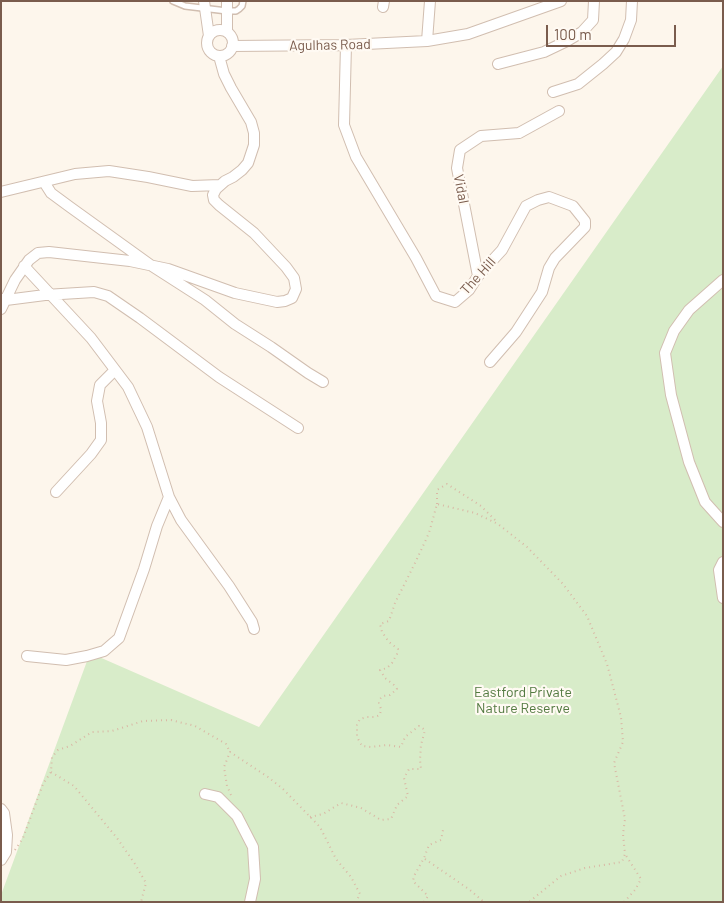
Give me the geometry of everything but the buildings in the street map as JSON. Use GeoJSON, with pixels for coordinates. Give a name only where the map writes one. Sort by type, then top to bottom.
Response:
{"type":"FeatureCollection","features":[{"type":"Feature","properties":{"kind":"street"},"geometry":{"type":"LineString","coordinates":[[427,41],[430,1]]}},
{"type":"Feature","properties":{"kind":"street","name":"Agulhas Road"},"geometry":{"type":"LineString","coordinates":[[232,46],[346,45],[427,41],[468,34],[561,1]]}},
{"type":"Feature","properties":{"kind":"street"},"geometry":{"type":"LineString","coordinates":[[498,64],[544,52],[582,32],[593,20],[594,1]]}},
{"type":"Feature","properties":{"kind":"street"},"geometry":{"type":"LineString","coordinates":[[553,92],[578,84],[616,52],[624,39],[630,20],[632,1]]}},
{"type":"Feature","properties":{"kind":"street"},"geometry":{"type":"LineString","coordinates":[[204,5],[209,36]]}},
{"type":"Feature","properties":{"kind":"street"},"geometry":{"type":"LineString","coordinates":[[227,6],[227,32]]}},
{"type":"Feature","properties":{"kind":"street"},"geometry":{"type":"LineString","coordinates":[[219,30],[227,32],[232,38],[231,50],[226,55],[214,55],[206,44],[209,36],[219,30]]}},
{"type":"Feature","properties":{"kind":"street","name":"The Hill"},"geometry":{"type":"LineString","coordinates":[[346,45],[344,125],[356,157],[411,249],[436,296],[455,302],[468,290],[502,250],[526,206],[549,197],[573,206],[585,221],[585,227],[555,258],[549,268],[542,292],[516,332],[490,362]]}},
{"type":"Feature","properties":{"kind":"street"},"geometry":{"type":"LineString","coordinates":[[3,303],[15,280],[33,256],[38,253],[49,252],[130,261],[168,269],[235,293],[277,302],[292,298],[296,289],[294,278],[286,267],[254,233],[214,200],[213,195],[216,189],[225,181],[234,177],[248,163],[254,145],[254,133],[251,122],[224,74],[219,56]]}},
{"type":"Feature","properties":{"kind":"street","name":"Vidal"},"geometry":{"type":"LineString","coordinates":[[478,276],[457,168],[460,150],[481,136],[519,133],[559,111]]}},
{"type":"Feature","properties":{"kind":"street"},"geometry":{"type":"LineString","coordinates":[[1,192],[75,174],[109,170],[192,186],[220,185]]}},
{"type":"Feature","properties":{"kind":"street"},"geometry":{"type":"LineString","coordinates":[[44,182],[51,193],[152,266],[205,300],[236,324],[323,382]]}},
{"type":"Feature","properties":{"kind":"street"},"geometry":{"type":"LineString","coordinates":[[24,266],[91,338],[128,387],[147,428],[169,497],[181,520],[229,586],[252,622],[254,629]]}},
{"type":"Feature","properties":{"kind":"street"},"geometry":{"type":"LineString","coordinates":[[723,280],[689,310],[674,331],[664,353],[670,396],[689,462],[705,502],[723,522]]}},
{"type":"Feature","properties":{"kind":"street"},"geometry":{"type":"LineString","coordinates":[[3,303],[25,297],[50,294],[94,292],[108,296],[219,377],[298,428]]}},
{"type":"Feature","properties":{"kind":"street"},"geometry":{"type":"LineString","coordinates":[[56,492],[91,454],[101,440],[101,423],[97,401],[100,385],[115,370]]}},
{"type":"Feature","properties":{"kind":"street"},"geometry":{"type":"LineString","coordinates":[[27,656],[66,660],[104,650],[119,638],[144,569],[157,526],[169,497]]}},
{"type":"Feature","properties":{"kind":"street"},"geometry":{"type":"LineString","coordinates":[[723,562],[719,570],[723,598]]}},
{"type":"Feature","properties":{"kind":"street"},"geometry":{"type":"LineString","coordinates":[[205,794],[218,797],[237,816],[253,847],[255,880],[250,902]]}},
{"type":"Feature","properties":{"kind":"street"},"geometry":{"type":"LineString","coordinates":[[1,809],[4,813],[7,835],[4,856]]}},
{"type":"Feature","properties":{"kind":"lane"},"geometry":{"type":"LineString","coordinates":[[173,1],[185,6],[227,6],[236,11],[243,1]]}},
{"type":"Feature","properties":{"kind":"path"},"geometry":{"type":"LineString","coordinates":[[310,817],[324,814],[341,803],[361,808],[381,820],[390,819],[397,805],[408,796],[404,778],[409,770],[421,769],[421,745],[425,730],[419,726],[405,737],[402,747],[371,747],[362,746],[357,737],[357,725],[360,719],[380,715],[380,699],[383,696],[390,695],[397,689],[385,678],[380,670],[387,668],[392,663],[398,649],[389,642],[382,632],[380,624],[389,620],[395,603],[429,533],[437,504],[437,490],[447,484],[481,506],[498,524],[527,547],[563,584],[587,616],[607,664],[621,717],[623,742],[614,763],[625,819],[623,834],[625,854],[622,862],[585,868],[561,876],[529,902]]}},
{"type":"Feature","properties":{"kind":"path"},"geometry":{"type":"LineString","coordinates":[[437,504],[475,513],[498,524]]}},
{"type":"Feature","properties":{"kind":"path"},"geometry":{"type":"LineString","coordinates":[[4,856],[15,850],[23,838],[42,784],[51,772],[52,757],[58,750],[70,746],[92,732],[112,731],[142,721],[171,720],[195,726],[226,744],[230,752],[268,776],[283,789],[320,826],[336,859],[351,877],[360,894],[356,902]]}},
{"type":"Feature","properties":{"kind":"path"},"geometry":{"type":"LineString","coordinates":[[230,752],[224,767],[227,786],[232,800]]}},
{"type":"Feature","properties":{"kind":"path"},"geometry":{"type":"LineString","coordinates":[[51,772],[74,786],[117,838],[146,883],[141,902]]}},
{"type":"Feature","properties":{"kind":"path"},"geometry":{"type":"LineString","coordinates":[[427,902],[428,896],[413,881],[414,876],[429,845],[441,840],[443,830]]}},
{"type":"Feature","properties":{"kind":"path"},"geometry":{"type":"LineString","coordinates":[[624,902],[635,890],[641,879],[625,854]]}},
{"type":"Feature","properties":{"kind":"path"},"geometry":{"type":"LineString","coordinates":[[424,858],[484,902]]}},
{"type":"Feature","properties":{"kind":"green space","name":"Eastford Private Nature Reserve"},"geometry":{"type":"Polygon","coordinates":[[[723,66],[723,902],[1,902],[1,895],[90,653],[259,727],[723,66]]]}}]}
